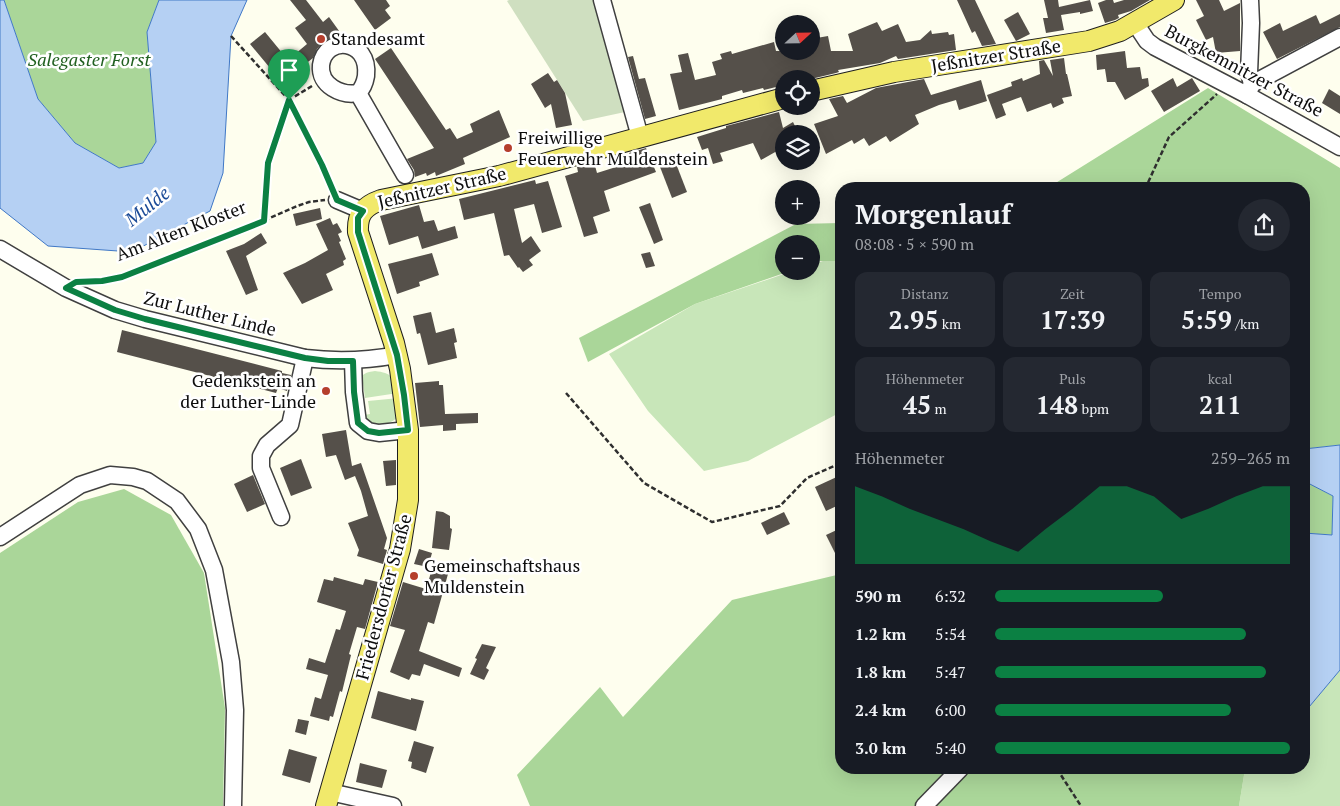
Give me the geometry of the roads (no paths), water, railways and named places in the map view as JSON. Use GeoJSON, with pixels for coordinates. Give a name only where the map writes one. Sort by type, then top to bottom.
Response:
{"type":"FeatureCollection","features":[{"type":"Feature","properties":{"kind":"main road","name":"Jeßnitzer Straße"},"geometry":{"type":"LineString","coordinates":[[820,89],[894,72],[1088,42],[1110,35],[1135,23],[1174,0]]}},
{"type":"Feature","properties":{"kind":"main road","name":"Jeßnitzer Straße"},"geometry":{"type":"LineString","coordinates":[[363,211],[408,182],[498,176],[775,100]]}},
{"type":"Feature","properties":{"kind":"main road","name":"Friedersdorfer Straße"},"geometry":{"type":"LineString","coordinates":[[328,799],[404,532],[408,500],[408,430],[404,395],[397,355],[358,232],[358,218],[363,211]]}},
{"type":"Feature","properties":{"kind":"street"},"geometry":{"type":"LineString","coordinates":[[602,0],[640,138]]}},
{"type":"Feature","properties":{"kind":"street"},"geometry":{"type":"LineString","coordinates":[[1250,0],[1250,89],[1340,37]]}},
{"type":"Feature","properties":{"kind":"street","name":"Burgkemnitzer Straße"},"geometry":{"type":"LineString","coordinates":[[1135,23],[1146,41],[1155,47],[1227,84],[1250,89],[1340,147]]}},
{"type":"Feature","properties":{"kind":"street"},"geometry":{"type":"LineString","coordinates":[[340,45],[354,47],[360,51],[366,63],[365,82],[358,93],[349,94],[336,90],[323,78],[321,64],[328,51],[340,45]]}},
{"type":"Feature","properties":{"kind":"street"},"geometry":{"type":"LineString","coordinates":[[358,93],[408,182]]}},
{"type":"Feature","properties":{"kind":"street"},"geometry":{"type":"LineString","coordinates":[[337,200],[363,211]]}},
{"type":"Feature","properties":{"kind":"street","name":"Zur Luther Linde"},"geometry":{"type":"LineString","coordinates":[[0,249],[66,288],[115,310],[145,319],[305,358],[328,361],[353,361],[397,355]]}},
{"type":"Feature","properties":{"kind":"street"},"geometry":{"type":"LineString","coordinates":[[281,517],[261,468],[261,456],[267,446],[290,425],[305,358]]}},
{"type":"Feature","properties":{"kind":"street"},"geometry":{"type":"LineString","coordinates":[[353,361],[358,423],[368,431],[379,433],[408,430]]}},
{"type":"Feature","properties":{"kind":"street"},"geometry":{"type":"LineString","coordinates":[[0,537],[80,485],[110,475],[133,477],[148,482],[176,501],[198,529],[216,579],[231,662],[235,710],[233,806]]}},
{"type":"Feature","properties":{"kind":"street"},"geometry":{"type":"LineString","coordinates":[[924,806],[955,774]]}},
{"type":"Feature","properties":{"kind":"street"},"geometry":{"type":"LineString","coordinates":[[328,799],[393,806]]}},
{"type":"Feature","properties":{"kind":"water","name":"Mulde"},"geometry":{"type":"Polygon","coordinates":[[[0,0],[4,0],[38,99],[75,143],[119,168],[143,163],[156,142],[147,32],[159,0],[247,0],[231,36],[223,173],[210,211],[132,252],[48,246],[0,208],[0,0]]]}},
{"type":"Feature","properties":{"kind":"water"},"geometry":{"type":"Polygon","coordinates":[[[1340,445],[1340,670],[1310,706],[1310,533],[1332,535],[1333,496],[1310,484],[1310,448],[1340,445]]]}},
{"type":"Feature","properties":{"kind":"place","name":"Standesamt"},"geometry":{"type":"Point","coordinates":[321,39]}},
{"type":"Feature","properties":{"kind":"place","name":"Freiwillige Feuerwehr Muldenstein"},"geometry":{"type":"Point","coordinates":[508,148]}},
{"type":"Feature","properties":{"kind":"place","name":"Gedenkstein an der Luther-Linde"},"geometry":{"type":"Point","coordinates":[326,391]}},
{"type":"Feature","properties":{"kind":"place","name":"Gemeinschaftshaus Muldenstein"},"geometry":{"type":"Point","coordinates":[414,576]}},
{"type":"Feature","properties":{"kind":"park label","name":"Salegaster Forst"},"geometry":{"type":"Point","coordinates":[89,60]}}]}
